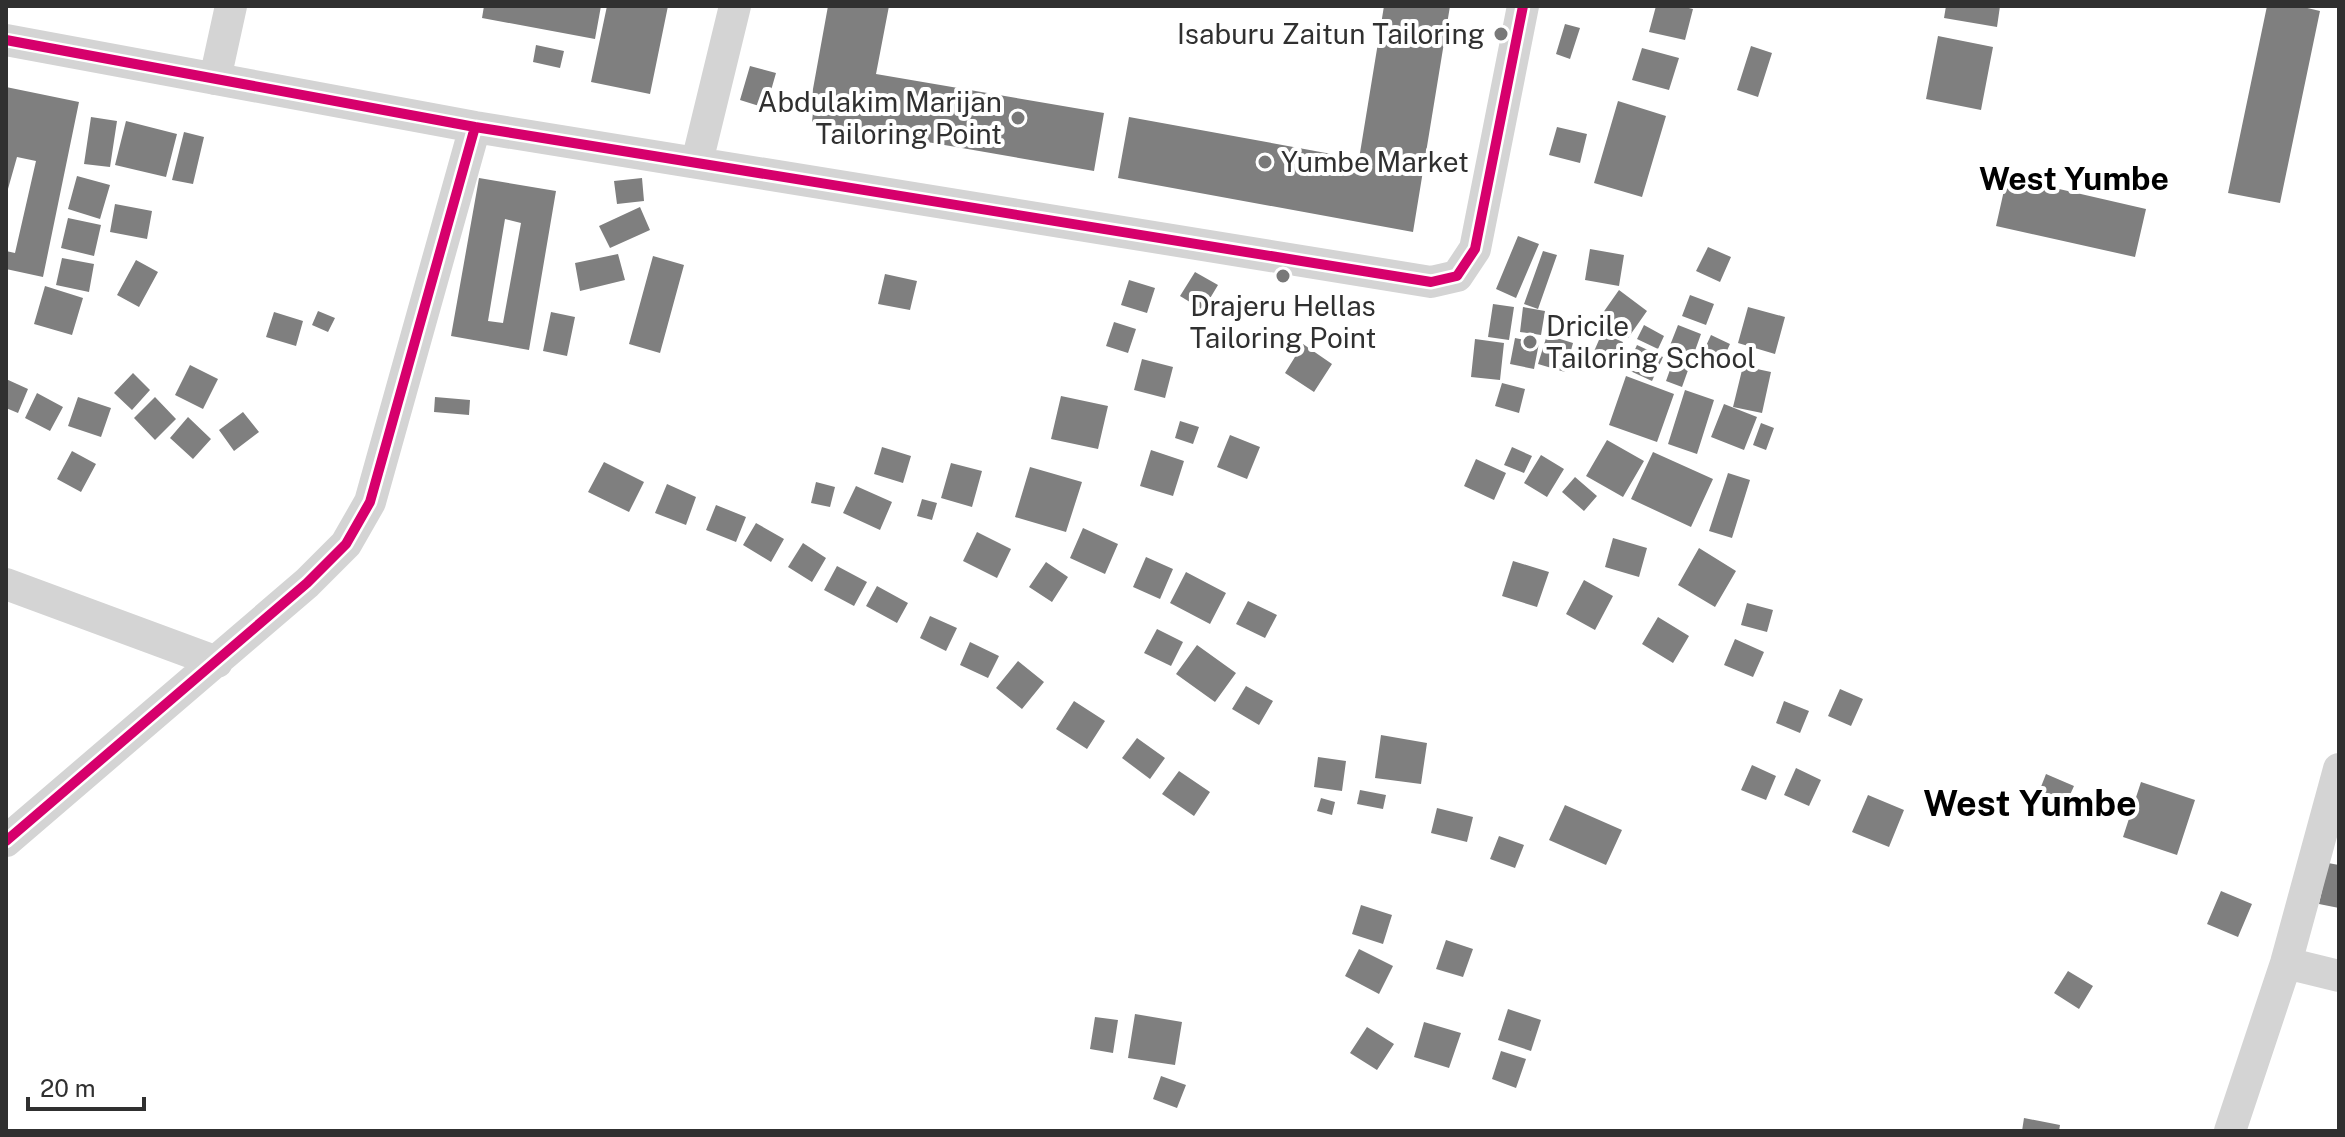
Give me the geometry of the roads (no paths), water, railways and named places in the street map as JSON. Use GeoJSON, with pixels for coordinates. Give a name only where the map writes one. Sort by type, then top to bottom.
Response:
{"type":"FeatureCollection","features":[{"type":"Feature","properties":{"kind":"street"},"geometry":{"type":"LineString","coordinates":[[215,79],[231,6]]}},
{"type":"Feature","properties":{"kind":"street"},"geometry":{"type":"LineString","coordinates":[[697,162],[735,6]]}},
{"type":"Feature","properties":{"kind":"street"},"geometry":{"type":"LineString","coordinates":[[6,40],[475,127],[1431,282],[1457,276],[1475,249],[1523,6]]}},
{"type":"Feature","properties":{"kind":"street"},"geometry":{"type":"LineString","coordinates":[[6,841],[217,662],[307,583],[346,544],[370,502],[475,127]]}},
{"type":"Feature","properties":{"kind":"street"},"geometry":{"type":"LineString","coordinates":[[6,584],[217,662]]}},
{"type":"Feature","properties":{"kind":"street"},"geometry":{"type":"LineString","coordinates":[[2230,1131],[2286,963],[2339,769]]}},
{"type":"Feature","properties":{"kind":"street"},"geometry":{"type":"LineString","coordinates":[[2286,963],[2339,976]]}},
{"type":"Feature","properties":{"kind":"place","name":"Isaburu Zaitun Tailoring"},"geometry":{"type":"Point","coordinates":[1501,34]}},
{"type":"Feature","properties":{"kind":"place","name":"Abdulakim Marijan Tailoring Point"},"geometry":{"type":"Point","coordinates":[1018,118]}},
{"type":"Feature","properties":{"kind":"place","name":"Yumbe Market"},"geometry":{"type":"Point","coordinates":[1265,162]}},
{"type":"Feature","properties":{"kind":"place","name":"Drajeru Hellas Tailoring Point"},"geometry":{"type":"Point","coordinates":[1283,276]}},
{"type":"Feature","properties":{"kind":"place","name":"Dricile Tailoring School"},"geometry":{"type":"Point","coordinates":[1530,342]}},
{"type":"Feature","properties":{"kind":"district","name":"West Yumbe"},"geometry":{"type":"Point","coordinates":[2074,179]}},
{"type":"Feature","properties":{"kind":"district","name":"West Yumbe"},"geometry":{"type":"Point","coordinates":[2030,803]}}]}
